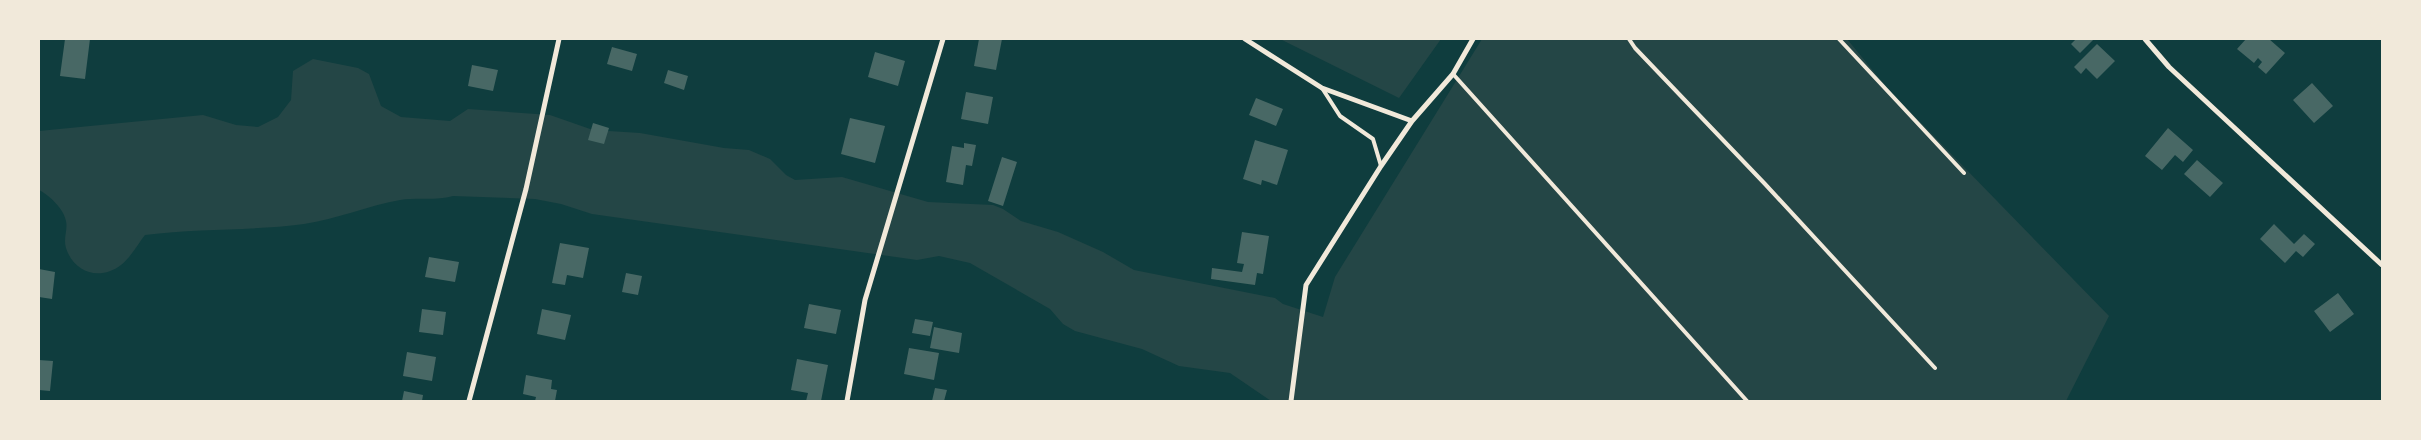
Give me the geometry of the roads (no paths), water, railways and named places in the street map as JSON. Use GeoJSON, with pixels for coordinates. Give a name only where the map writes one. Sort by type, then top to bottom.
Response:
{"type":"FeatureCollection","features":[{"type":"Feature","properties":{"kind":"street"},"geometry":{"type":"LineString","coordinates":[[470,401],[526,189],[559,39]]}},
{"type":"Feature","properties":{"kind":"street"},"geometry":{"type":"LineString","coordinates":[[846,401],[865,300],[943,39]]}},
{"type":"Feature","properties":{"kind":"street"},"geometry":{"type":"LineString","coordinates":[[1245,39],[1322,88],[1412,121]]}},
{"type":"Feature","properties":{"kind":"street"},"geometry":{"type":"LineString","coordinates":[[1291,401],[1306,285],[1381,166],[1412,121],[1453,74],[1473,39]]}},
{"type":"Feature","properties":{"kind":"street"},"geometry":{"type":"LineString","coordinates":[[2146,39],[2169,68],[2382,265]]}},
{"type":"Feature","properties":{"kind":"lane"},"geometry":{"type":"LineString","coordinates":[[1629,39],[1635,48],[1765,184],[1935,368]]}},
{"type":"Feature","properties":{"kind":"lane"},"geometry":{"type":"LineString","coordinates":[[1839,39],[1964,173]]}},
{"type":"Feature","properties":{"kind":"lane"},"geometry":{"type":"LineString","coordinates":[[1453,74],[1746,401]]}},
{"type":"Feature","properties":{"kind":"lane"},"geometry":{"type":"LineString","coordinates":[[1322,88],[1340,116],[1373,139],[1381,166]]}}]}
